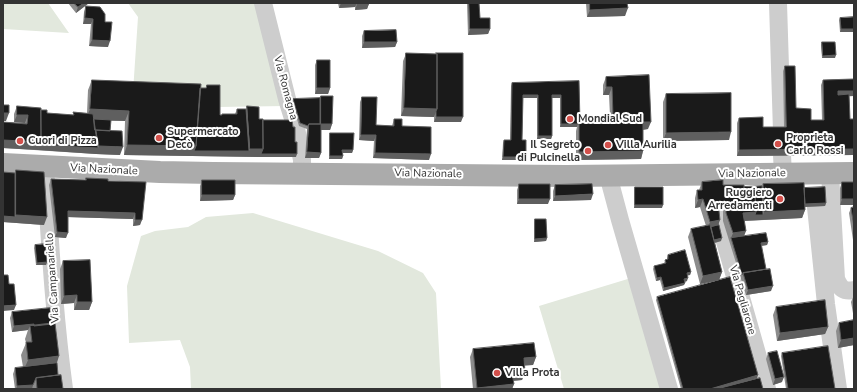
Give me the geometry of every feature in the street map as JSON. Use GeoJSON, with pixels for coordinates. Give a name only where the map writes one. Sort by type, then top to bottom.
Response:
{"type":"FeatureCollection","features":[{"type":"Feature","properties":{"kind":"main road","name":"Via Nazionale"},"geometry":{"type":"LineString","coordinates":[[3,164],[160,172],[608,175],[716,182],[783,164],[818,186],[854,173]]}},
{"type":"Feature","properties":{"kind":"street","name":"Via Romagna"},"geometry":{"type":"LineString","coordinates":[[263,3],[287,99],[296,128],[302,160],[302,173]]}},
{"type":"Feature","properties":{"kind":"street"},"geometry":{"type":"LineString","coordinates":[[778,3],[782,132]]}},
{"type":"Feature","properties":{"kind":"street","name":"Via Campanariello"},"geometry":{"type":"LineString","coordinates":[[45,167],[56,323],[59,358],[64,389]]}},
{"type":"Feature","properties":{"kind":"street"},"geometry":{"type":"LineString","coordinates":[[608,175],[669,389]]}},
{"type":"Feature","properties":{"kind":"street"},"geometry":{"type":"LineString","coordinates":[[818,186],[836,279],[840,287],[848,292],[854,290]]}},
{"type":"Feature","properties":{"kind":"street"},"geometry":{"type":"LineString","coordinates":[[818,186],[826,304],[838,389]]}},
{"type":"Feature","properties":{"kind":"street","name":"Via Pagliarone"},"geometry":{"type":"LineString","coordinates":[[718,210],[720,224],[767,389]]}},
{"type":"Feature","properties":{"kind":"shaded area"},"geometry":{"type":"Polygon","coordinates":[[[3,3],[48,3],[69,33],[3,29],[3,3]]]}},
{"type":"Feature","properties":{"kind":"shaded area"},"geometry":{"type":"Polygon","coordinates":[[[128,3],[259,3],[286,106],[218,107],[133,92],[138,17],[128,3]]]}},
{"type":"Feature","properties":{"kind":"shaded area"},"geometry":{"type":"Polygon","coordinates":[[[253,213],[378,251],[423,273],[436,293],[441,389],[191,389],[190,367],[180,340],[129,343],[127,286],[141,236],[155,231],[188,227],[206,217],[253,213]]]}},
{"type":"Feature","properties":{"kind":"shaded area"},"geometry":{"type":"Polygon","coordinates":[[[631,278],[664,389],[564,389],[539,306],[631,278]]]}},
{"type":"Feature","properties":{"kind":"building"},"geometry":{"type":"Polygon","coordinates":[[[74,3],[84,3],[78,7],[74,3]]]}},
{"type":"Feature","properties":{"kind":"building"},"geometry":{"type":"Polygon","coordinates":[[[369,3],[369,4],[357,4],[369,3]]]}},
{"type":"Feature","properties":{"kind":"building"},"geometry":{"type":"Polygon","coordinates":[[[469,3],[479,3],[480,18],[490,18],[490,29],[470,29],[469,3]]]}},
{"type":"Feature","properties":{"kind":"building"},"geometry":{"type":"Polygon","coordinates":[[[590,3],[627,3],[628,8],[590,10],[590,3]]]}},
{"type":"Feature","properties":{"kind":"building"},"geometry":{"type":"Polygon","coordinates":[[[86,6],[100,7],[105,14],[105,22],[112,22],[110,41],[92,40],[93,19],[85,18],[86,6]]]}},
{"type":"Feature","properties":{"kind":"building"},"geometry":{"type":"Polygon","coordinates":[[[854,17],[854,29],[841,29],[840,18],[854,17]]]}},
{"type":"Feature","properties":{"kind":"building"},"geometry":{"type":"Polygon","coordinates":[[[396,30],[397,42],[364,42],[364,31],[396,30]]]}},
{"type":"Feature","properties":{"kind":"building"},"geometry":{"type":"Polygon","coordinates":[[[822,42],[835,42],[836,55],[823,56],[822,42]]]}},
{"type":"Feature","properties":{"kind":"building"},"geometry":{"type":"Polygon","coordinates":[[[406,53],[437,54],[437,109],[404,108],[406,53]]]}},
{"type":"Feature","properties":{"kind":"building"},"geometry":{"type":"Polygon","coordinates":[[[436,53],[463,53],[463,117],[436,117],[436,53]]]}},
{"type":"Feature","properties":{"kind":"building"},"geometry":{"type":"Polygon","coordinates":[[[317,60],[330,60],[330,88],[317,88],[317,60]]]}},
{"type":"Feature","properties":{"kind":"building"},"geometry":{"type":"Polygon","coordinates":[[[785,66],[795,66],[796,108],[811,109],[811,120],[824,120],[823,80],[854,79],[854,91],[838,91],[838,95],[849,94],[850,119],[854,119],[854,149],[739,150],[739,118],[763,117],[763,127],[786,127],[785,66]]]}},
{"type":"Feature","properties":{"kind":"building"},"geometry":{"type":"Polygon","coordinates":[[[649,75],[651,122],[643,122],[643,151],[579,152],[579,123],[600,123],[600,116],[613,116],[612,87],[606,87],[606,77],[649,75]]]}},
{"type":"Feature","properties":{"kind":"building","name":"Supermercato Decò"},"geometry":{"type":"Polygon","coordinates":[[[92,80],[201,84],[196,146],[127,145],[129,111],[90,109],[92,80]]]}},
{"type":"Feature","properties":{"kind":"building"},"geometry":{"type":"Polygon","coordinates":[[[579,81],[579,124],[561,124],[561,95],[552,95],[552,136],[538,136],[538,95],[523,95],[522,140],[526,140],[526,157],[503,157],[504,140],[511,140],[512,83],[579,81]]]}},
{"type":"Feature","properties":{"kind":"building"},"geometry":{"type":"Polygon","coordinates":[[[207,85],[220,85],[220,115],[237,114],[237,109],[246,109],[249,151],[194,151],[196,146],[200,88],[206,88],[207,85]]]}},
{"type":"Feature","properties":{"kind":"building"},"geometry":{"type":"Polygon","coordinates":[[[731,93],[731,132],[666,133],[666,94],[731,93]]]}},
{"type":"Feature","properties":{"kind":"building"},"geometry":{"type":"Polygon","coordinates":[[[321,96],[333,96],[332,124],[321,124],[321,96]]]}},
{"type":"Feature","properties":{"kind":"building"},"geometry":{"type":"Polygon","coordinates":[[[362,97],[377,97],[376,125],[394,126],[394,119],[402,119],[402,126],[431,127],[431,154],[375,153],[376,135],[361,135],[362,97]]]}},
{"type":"Feature","properties":{"kind":"building"},"geometry":{"type":"Polygon","coordinates":[[[320,98],[320,124],[309,124],[308,126],[300,123],[293,99],[320,98]]]}},
{"type":"Feature","properties":{"kind":"building"},"geometry":{"type":"Polygon","coordinates":[[[3,105],[9,105],[9,113],[3,113],[3,105]]]}},
{"type":"Feature","properties":{"kind":"building"},"geometry":{"type":"Polygon","coordinates":[[[17,106],[41,108],[41,142],[3,140],[3,122],[27,124],[28,115],[17,115],[17,106]]]}},
{"type":"Feature","properties":{"kind":"building"},"geometry":{"type":"Polygon","coordinates":[[[247,106],[259,107],[259,119],[263,119],[263,149],[250,149],[247,106]]]}},
{"type":"Feature","properties":{"kind":"building"},"geometry":{"type":"Polygon","coordinates":[[[41,110],[47,110],[47,113],[74,115],[73,112],[93,114],[98,148],[40,145],[41,110]]]}},
{"type":"Feature","properties":{"kind":"building"},"geometry":{"type":"Polygon","coordinates":[[[94,119],[111,120],[110,131],[95,130],[94,119]]]}},
{"type":"Feature","properties":{"kind":"building"},"geometry":{"type":"Polygon","coordinates":[[[263,120],[292,120],[293,127],[295,127],[297,154],[261,154],[263,149],[263,120]]]}},
{"type":"Feature","properties":{"kind":"building"},"geometry":{"type":"Polygon","coordinates":[[[309,124],[321,124],[321,153],[307,152],[309,124]]]}},
{"type":"Feature","properties":{"kind":"building"},"geometry":{"type":"Polygon","coordinates":[[[96,130],[122,131],[123,147],[99,146],[96,130]]]}},
{"type":"Feature","properties":{"kind":"building"},"geometry":{"type":"Polygon","coordinates":[[[330,133],[354,133],[353,150],[342,150],[343,156],[330,156],[330,133]]]}},
{"type":"Feature","properties":{"kind":"building"},"geometry":{"type":"Polygon","coordinates":[[[16,170],[44,172],[47,217],[16,215],[16,170]]]}},
{"type":"Feature","properties":{"kind":"building"},"geometry":{"type":"Polygon","coordinates":[[[3,172],[15,173],[15,217],[3,216],[3,172]]]}},
{"type":"Feature","properties":{"kind":"building"},"geometry":{"type":"Polygon","coordinates":[[[86,178],[108,179],[108,181],[146,182],[142,220],[135,220],[135,213],[68,211],[68,233],[57,232],[51,179],[86,180],[86,178]]]}},
{"type":"Feature","properties":{"kind":"building"},"geometry":{"type":"Polygon","coordinates":[[[202,180],[235,180],[235,195],[202,195],[202,180]]]}},
{"type":"Feature","properties":{"kind":"building"},"geometry":{"type":"Polygon","coordinates":[[[723,180],[723,185],[744,185],[744,194],[755,194],[756,212],[743,213],[746,231],[733,233],[726,213],[726,202],[718,202],[720,220],[710,222],[703,199],[698,200],[697,190],[702,190],[702,182],[723,180]]]}},
{"type":"Feature","properties":{"kind":"building"},"geometry":{"type":"Polygon","coordinates":[[[842,182],[854,182],[854,199],[842,199],[842,182]]]}},
{"type":"Feature","properties":{"kind":"building"},"geometry":{"type":"Polygon","coordinates":[[[804,183],[805,210],[764,212],[763,184],[804,183]]]}},
{"type":"Feature","properties":{"kind":"building"},"geometry":{"type":"Polygon","coordinates":[[[519,184],[550,184],[550,199],[519,199],[519,184]]]}},
{"type":"Feature","properties":{"kind":"building"},"geometry":{"type":"Polygon","coordinates":[[[592,184],[593,194],[555,196],[555,185],[592,184]]]}},
{"type":"Feature","properties":{"kind":"building"},"geometry":{"type":"Polygon","coordinates":[[[762,186],[763,215],[755,215],[755,194],[744,194],[744,187],[762,186]]]}},
{"type":"Feature","properties":{"kind":"building"},"geometry":{"type":"Polygon","coordinates":[[[635,187],[663,187],[663,205],[635,205],[635,187]]]}},
{"type":"Feature","properties":{"kind":"building"},"geometry":{"type":"Polygon","coordinates":[[[825,187],[826,203],[805,204],[804,188],[825,187]]]}},
{"type":"Feature","properties":{"kind":"building"},"geometry":{"type":"Polygon","coordinates":[[[854,207],[854,227],[851,208],[854,207]]]}},
{"type":"Feature","properties":{"kind":"building"},"geometry":{"type":"Polygon","coordinates":[[[535,219],[546,219],[547,238],[535,239],[535,219]]]}},
{"type":"Feature","properties":{"kind":"building"},"geometry":{"type":"Polygon","coordinates":[[[710,225],[722,272],[703,276],[691,229],[710,225]]]}},
{"type":"Feature","properties":{"kind":"building"},"geometry":{"type":"Polygon","coordinates":[[[719,225],[722,238],[714,240],[711,227],[719,225]]]}},
{"type":"Feature","properties":{"kind":"building"},"geometry":{"type":"Polygon","coordinates":[[[766,233],[768,242],[761,243],[766,269],[743,273],[742,275],[731,238],[766,233]]]}},
{"type":"Feature","properties":{"kind":"building"},"geometry":{"type":"Polygon","coordinates":[[[45,244],[47,262],[37,263],[35,245],[45,244]]]}},
{"type":"Feature","properties":{"kind":"building"},"geometry":{"type":"Polygon","coordinates":[[[685,250],[691,272],[687,273],[688,278],[684,279],[685,283],[664,288],[661,277],[657,278],[654,266],[666,263],[665,260],[668,259],[668,255],[685,250]]]}},
{"type":"Feature","properties":{"kind":"building"},"geometry":{"type":"Polygon","coordinates":[[[90,260],[92,302],[77,302],[77,295],[64,296],[63,261],[90,260]]]}},
{"type":"Feature","properties":{"kind":"building"},"geometry":{"type":"Polygon","coordinates":[[[770,269],[773,286],[748,290],[743,273],[770,269]]]}},
{"type":"Feature","properties":{"kind":"building"},"geometry":{"type":"Polygon","coordinates":[[[3,275],[8,275],[9,284],[14,284],[16,305],[3,306],[3,275]]]}},
{"type":"Feature","properties":{"kind":"building"},"geometry":{"type":"Polygon","coordinates":[[[730,277],[758,375],[710,389],[683,389],[657,297],[730,277]]]}},
{"type":"Feature","properties":{"kind":"building"},"geometry":{"type":"Polygon","coordinates":[[[825,300],[828,327],[780,333],[776,307],[825,300]]]}},
{"type":"Feature","properties":{"kind":"building"},"geometry":{"type":"Polygon","coordinates":[[[50,308],[52,324],[14,326],[12,312],[50,308]]]}},
{"type":"Feature","properties":{"kind":"building"},"geometry":{"type":"Polygon","coordinates":[[[854,320],[854,338],[841,340],[839,323],[854,320]]]}},
{"type":"Feature","properties":{"kind":"building"},"geometry":{"type":"Polygon","coordinates":[[[55,323],[59,356],[28,360],[26,342],[32,342],[30,326],[55,323]]]}},
{"type":"Feature","properties":{"kind":"building","name":"Villa Prota"},"geometry":{"type":"Polygon","coordinates":[[[534,343],[536,357],[524,358],[525,372],[512,373],[514,384],[477,388],[473,349],[534,343]]]}},
{"type":"Feature","properties":{"kind":"building"},"geometry":{"type":"Polygon","coordinates":[[[828,346],[835,389],[788,389],[782,353],[828,346]]]}},
{"type":"Feature","properties":{"kind":"building"},"geometry":{"type":"Polygon","coordinates":[[[777,351],[784,377],[775,379],[768,353],[777,351]]]}},
{"type":"Feature","properties":{"kind":"building"},"geometry":{"type":"Polygon","coordinates":[[[57,363],[58,375],[36,378],[33,385],[17,386],[15,368],[57,363]]]}},
{"type":"Feature","properties":{"kind":"building"},"geometry":{"type":"Polygon","coordinates":[[[61,375],[63,389],[37,389],[36,378],[61,375]]]}},
{"type":"Feature","properties":{"kind":"building"},"geometry":{"type":"Polygon","coordinates":[[[760,378],[763,389],[717,389],[760,378]]]}},
{"type":"Feature","properties":{"kind":"place","name":"Mondial Sud"},"geometry":{"type":"Point","coordinates":[570,119]}},
{"type":"Feature","properties":{"kind":"place","name":"Supermercato Decò"},"geometry":{"type":"Point","coordinates":[159,138]}},
{"type":"Feature","properties":{"kind":"place","name":"Cuori di Pizza"},"geometry":{"type":"Point","coordinates":[20,141]}},
{"type":"Feature","properties":{"kind":"place","name":"Proprieta Carlo Rossi"},"geometry":{"type":"Point","coordinates":[778,144]}},
{"type":"Feature","properties":{"kind":"place","name":"Villa Aurilia"},"geometry":{"type":"Point","coordinates":[608,145]}},
{"type":"Feature","properties":{"kind":"place","name":"Il Segreto di Pulcinella"},"geometry":{"type":"Point","coordinates":[588,151]}},
{"type":"Feature","properties":{"kind":"place","name":"Ruggiero Arredamenti"},"geometry":{"type":"Point","coordinates":[780,199]}},
{"type":"Feature","properties":{"kind":"place","name":"Villa Prota"},"geometry":{"type":"Point","coordinates":[497,373]}}]}
